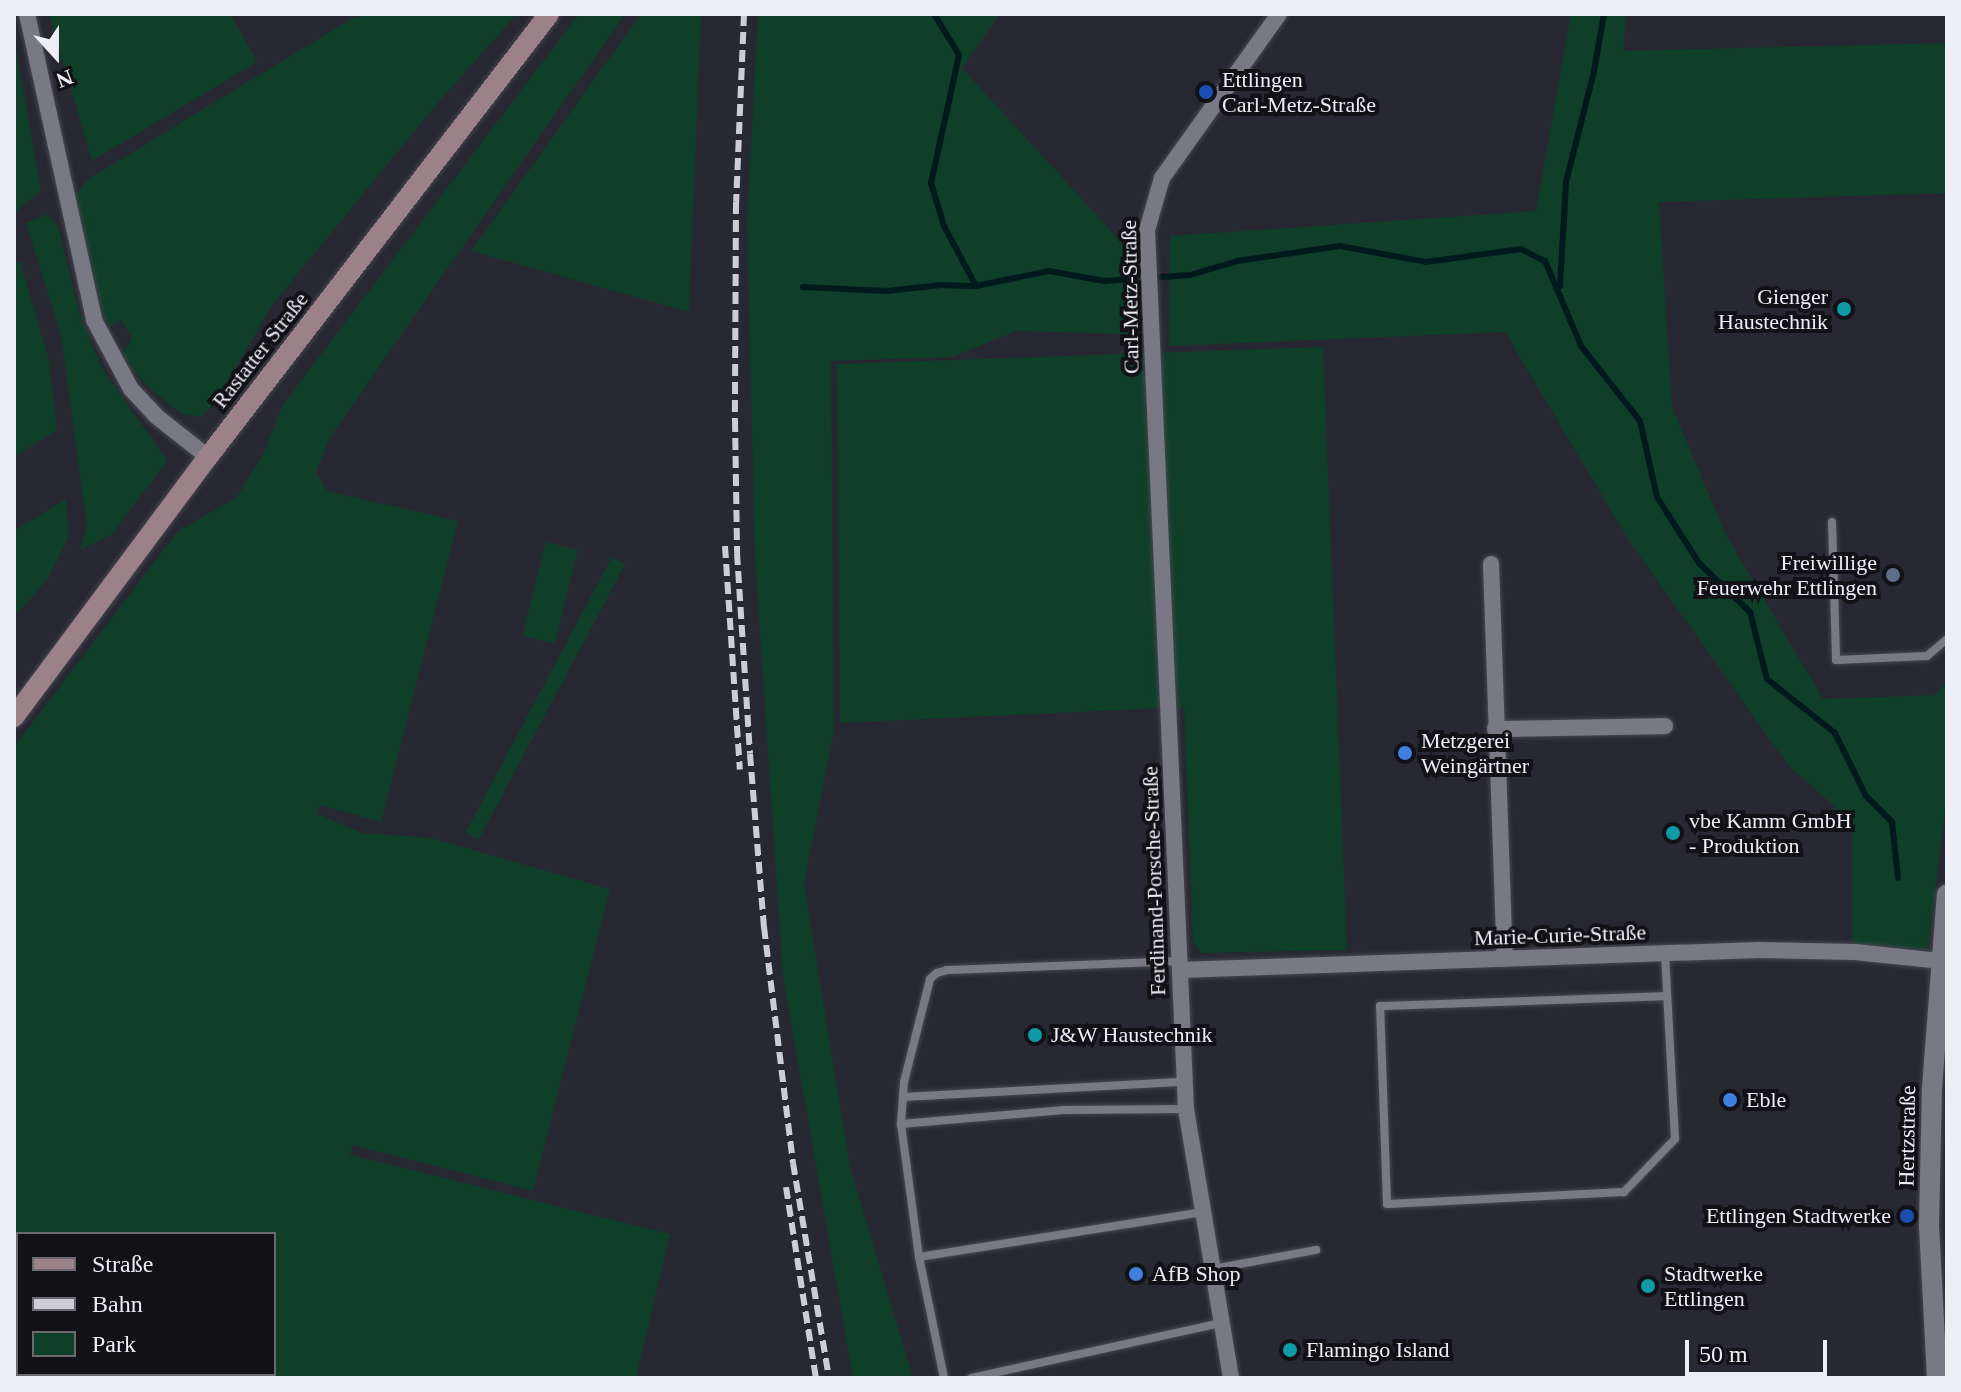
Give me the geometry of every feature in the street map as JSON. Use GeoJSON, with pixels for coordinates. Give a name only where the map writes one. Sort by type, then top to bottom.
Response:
{"type":"FeatureCollection","features":[{"type":"Feature","properties":{"kind":"main road","name":"Rastatter Straße"},"geometry":{"type":"LineString","coordinates":[[14,717],[208,457],[549,14]]}},
{"type":"Feature","properties":{"kind":"street"},"geometry":{"type":"LineString","coordinates":[[27,14],[94,320],[131,389],[176,434],[208,457]]}},
{"type":"Feature","properties":{"kind":"street","name":"Carl-Metz-Straße"},"geometry":{"type":"LineString","coordinates":[[1158,523],[1148,260],[1150,212],[1162,178],[1279,14]]}},
{"type":"Feature","properties":{"kind":"street","name":"Ferdinand-Porsche-Straße"},"geometry":{"type":"LineString","coordinates":[[1158,523],[1186,1109],[1231,1378]]}},
{"type":"Feature","properties":{"kind":"street"},"geometry":{"type":"LineString","coordinates":[[1491,564],[1505,959]]}},
{"type":"Feature","properties":{"kind":"street"},"geometry":{"type":"LineString","coordinates":[[1495,729],[1665,726]]}},
{"type":"Feature","properties":{"kind":"street","name":"Hertzstraße"},"geometry":{"type":"LineString","coordinates":[[1937,1378],[1929,1227],[1939,1089],[1940,961],[1947,895]]}},
{"type":"Feature","properties":{"kind":"street","name":"Marie-Curie-Straße"},"geometry":{"type":"LineString","coordinates":[[1180,966],[1665,953],[1855,952],[1940,961]]}},
{"type":"Feature","properties":{"kind":"lane"},"geometry":{"type":"LineString","coordinates":[[1832,522],[1836,660],[1927,656],[1947,639]]}},
{"type":"Feature","properties":{"kind":"lane"},"geometry":{"type":"LineString","coordinates":[[1665,953],[1675,1139],[1624,1192],[1387,1204],[1380,1006],[1666,996]]}},
{"type":"Feature","properties":{"kind":"lane"},"geometry":{"type":"LineString","coordinates":[[944,1378],[919,1257],[901,1124],[903,1097],[930,979],[947,970],[1180,966]]}},
{"type":"Feature","properties":{"kind":"lane"},"geometry":{"type":"LineString","coordinates":[[903,1097],[1184,1082]]}},
{"type":"Feature","properties":{"kind":"lane"},"geometry":{"type":"LineString","coordinates":[[901,1124],[1064,1110],[1186,1109]]}},
{"type":"Feature","properties":{"kind":"lane"},"geometry":{"type":"LineString","coordinates":[[919,1257],[1203,1212]]}},
{"type":"Feature","properties":{"kind":"lane"},"geometry":{"type":"LineString","coordinates":[[1213,1269],[1316,1250]]}},
{"type":"Feature","properties":{"kind":"lane"},"geometry":{"type":"LineString","coordinates":[[971,1378],[1222,1323]]}},
{"type":"Feature","properties":{"kind":"green space"},"geometry":{"type":"Polygon","coordinates":[[[49,14],[231,14],[257,62],[92,161],[49,14]]]}},
{"type":"Feature","properties":{"kind":"green space"},"geometry":{"type":"Polygon","coordinates":[[[366,14],[517,14],[435,106],[273,304],[214,403],[202,417],[182,414],[155,393],[128,365],[123,354],[132,338],[121,320],[110,327],[104,316],[76,195],[87,180],[351,19],[366,14]]]}},
{"type":"Feature","properties":{"kind":"green space"},"geometry":{"type":"Polygon","coordinates":[[[579,14],[625,14],[330,437],[316,472],[327,491],[458,521],[381,822],[320,805],[317,814],[362,833],[431,838],[610,889],[533,1191],[353,1145],[350,1155],[670,1234],[636,1378],[14,1378],[14,747],[177,532],[237,497],[263,455],[282,406],[579,14]]]}},
{"type":"Feature","properties":{"kind":"green space"},"geometry":{"type":"Polygon","coordinates":[[[641,14],[701,14],[689,312],[471,251],[641,14]]]}},
{"type":"Feature","properties":{"kind":"green space"},"geometry":{"type":"Polygon","coordinates":[[[758,14],[1000,14],[962,68],[1123,244],[1128,334],[1016,331],[952,357],[831,361],[834,730],[804,884],[850,1167],[913,1378],[853,1378],[783,976],[755,557],[747,223],[758,14]]]}},
{"type":"Feature","properties":{"kind":"green space"},"geometry":{"type":"Polygon","coordinates":[[[1571,14],[1626,14],[1623,51],[1947,43],[1947,193],[1659,202],[1672,407],[1726,535],[1823,699],[1936,695],[1947,680],[1947,793],[1928,950],[1852,944],[1852,822],[1788,765],[1628,539],[1505,332],[1169,346],[1170,236],[1536,211],[1571,14]]]}},
{"type":"Feature","properties":{"kind":"green space"},"geometry":{"type":"Polygon","coordinates":[[[14,38],[41,191],[14,213],[14,38]]]}},
{"type":"Feature","properties":{"kind":"green space"},"geometry":{"type":"Polygon","coordinates":[[[48,214],[58,226],[79,312],[101,366],[167,461],[111,535],[80,550],[87,526],[61,335],[26,223],[48,214]]]}},
{"type":"Feature","properties":{"kind":"green space"},"geometry":{"type":"Polygon","coordinates":[[[20,261],[49,361],[57,430],[14,457],[14,264],[20,261]]]}},
{"type":"Feature","properties":{"kind":"green space"},"geometry":{"type":"Polygon","coordinates":[[[1323,347],[1347,950],[1201,953],[1193,941],[1184,707],[840,723],[837,364],[1323,347]]]}},
{"type":"Feature","properties":{"kind":"green space"},"geometry":{"type":"Polygon","coordinates":[[[66,499],[69,536],[47,580],[14,617],[14,531],[66,499]]]}},
{"type":"Feature","properties":{"kind":"green space"},"geometry":{"type":"Polygon","coordinates":[[[546,542],[578,550],[555,644],[523,636],[546,542]]]}},
{"type":"Feature","properties":{"kind":"green space"},"geometry":{"type":"Polygon","coordinates":[[[612,557],[625,564],[479,840],[466,832],[612,557]]]}},
{"type":"Feature","properties":{"kind":"waterway"},"geometry":{"type":"LineString","coordinates":[[934,14],[959,55],[931,183],[944,226],[976,286]]}},
{"type":"Feature","properties":{"kind":"waterway"},"geometry":{"type":"LineString","coordinates":[[1560,286],[1566,182],[1594,71],[1604,14]]}},
{"type":"Feature","properties":{"kind":"waterway"},"geometry":{"type":"LineString","coordinates":[[803,287],[887,291],[941,285],[976,286],[1049,271],[1104,281],[1190,275],[1237,261],[1340,246],[1426,262],[1521,249],[1545,261],[1581,346],[1640,421],[1657,497],[1699,563],[1750,612],[1767,679],[1835,733],[1866,796],[1892,822],[1898,878]]}},
{"type":"Feature","properties":{"kind":"railway"},"geometry":{"type":"LineString","coordinates":[[744,14],[736,202],[737,553],[764,927],[793,1163],[829,1378]]}},
{"type":"Feature","properties":{"kind":"railway"},"geometry":{"type":"LineString","coordinates":[[725,546],[740,769]]}},
{"type":"Feature","properties":{"kind":"railway"},"geometry":{"type":"LineString","coordinates":[[786,1187],[816,1378]]}},
{"type":"Feature","properties":{"kind":"place","name":"Ettlingen Carl-Metz-Straße"},"geometry":{"type":"Point","coordinates":[1206,92]}},
{"type":"Feature","properties":{"kind":"place","name":"Gienger Haustechnik"},"geometry":{"type":"Point","coordinates":[1844,309]}},
{"type":"Feature","properties":{"kind":"place","name":"Freiwillige Feuerwehr Ettlingen"},"geometry":{"type":"Point","coordinates":[1893,575]}},
{"type":"Feature","properties":{"kind":"place","name":"Metzgerei Weingärtner"},"geometry":{"type":"Point","coordinates":[1405,753]}},
{"type":"Feature","properties":{"kind":"place","name":"vbe Kamm GmbH - Produktion"},"geometry":{"type":"Point","coordinates":[1673,833]}},
{"type":"Feature","properties":{"kind":"place","name":"J&W Haustechnik"},"geometry":{"type":"Point","coordinates":[1035,1035]}},
{"type":"Feature","properties":{"kind":"place","name":"Eble"},"geometry":{"type":"Point","coordinates":[1730,1100]}},
{"type":"Feature","properties":{"kind":"place","name":"Ettlingen Stadtwerke"},"geometry":{"type":"Point","coordinates":[1907,1216]}},
{"type":"Feature","properties":{"kind":"place","name":"AfB Shop"},"geometry":{"type":"Point","coordinates":[1136,1274]}},
{"type":"Feature","properties":{"kind":"place","name":"Stadtwerke Ettlingen"},"geometry":{"type":"Point","coordinates":[1648,1286]}},
{"type":"Feature","properties":{"kind":"place","name":"Flamingo Island"},"geometry":{"type":"Point","coordinates":[1290,1350]}}]}
